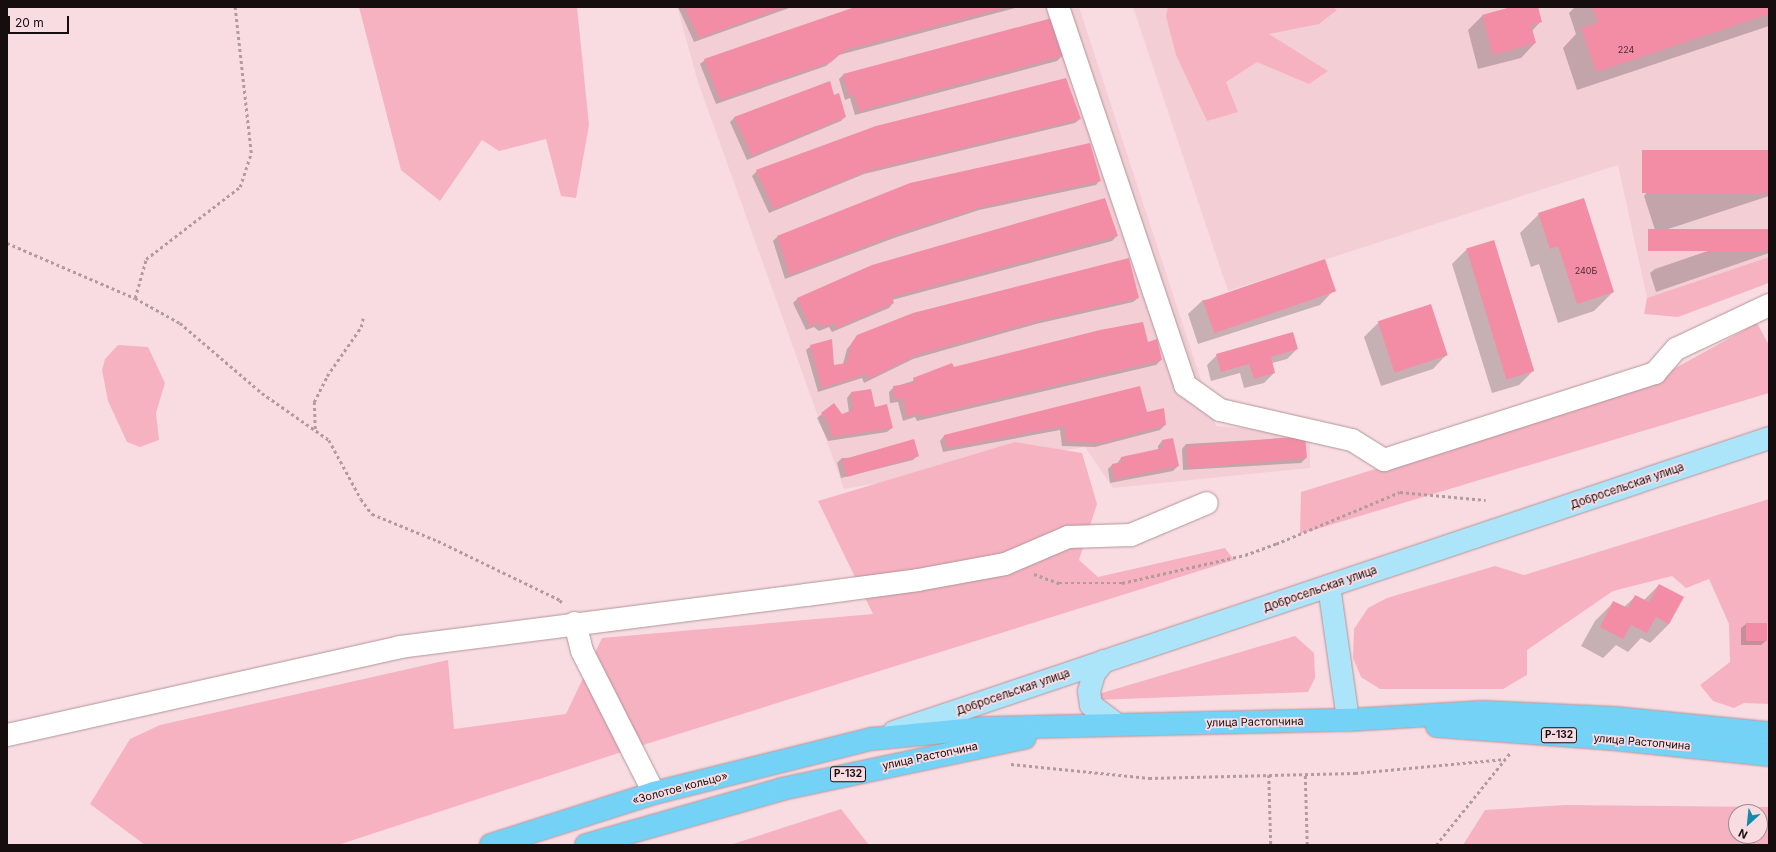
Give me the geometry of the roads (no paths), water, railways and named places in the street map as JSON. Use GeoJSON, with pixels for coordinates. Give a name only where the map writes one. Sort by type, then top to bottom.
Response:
{"type":"FeatureCollection","features":[{"type":"Feature","properties":{"kind":"highway","name":"улица Растопчина"},"geometry":{"type":"LineString","coordinates":[[871,739],[986,728],[1115,723],[1348,720],[1482,712],[1615,718],[1769,732]]}},
{"type":"Feature","properties":{"kind":"highway","name":"улица Растопчина"},"geometry":{"type":"LineString","coordinates":[[1348,720],[1703,747],[1769,755]]}},
{"type":"Feature","properties":{"kind":"highway","name":"улица Растопчина"},"geometry":{"type":"LineString","coordinates":[[586,845],[782,789],[967,748],[1115,723]]}},
{"type":"Feature","properties":{"kind":"highway","name":"«Золотое кольцо»"},"geometry":{"type":"LineString","coordinates":[[491,845],[654,793],[871,739]]}},
{"type":"Feature","properties":{"kind":"main road","name":"Добросельская улица"},"geometry":{"type":"LineString","coordinates":[[871,739],[1769,438]]}},
{"type":"Feature","properties":{"kind":"main road"},"geometry":{"type":"LineString","coordinates":[[1329,586],[1348,720]]}},
{"type":"Feature","properties":{"kind":"main road"},"geometry":{"type":"LineString","coordinates":[[1104,661],[1094,674],[1089,690],[1091,705],[1115,723]]}},
{"type":"Feature","properties":{"kind":"lane"},"geometry":{"type":"LineString","coordinates":[[1058,7],[1186,385],[1220,410],[1352,440],[1384,460],[1655,373],[1676,349],[1769,305]]}},
{"type":"Feature","properties":{"kind":"lane"},"geometry":{"type":"LineString","coordinates":[[7,735],[400,647],[575,623],[836,591],[1005,564],[1068,537],[1131,535],[1207,503]]}},
{"type":"Feature","properties":{"kind":"lane"},"geometry":{"type":"LineString","coordinates":[[575,623],[582,651],[654,793]]}}]}
